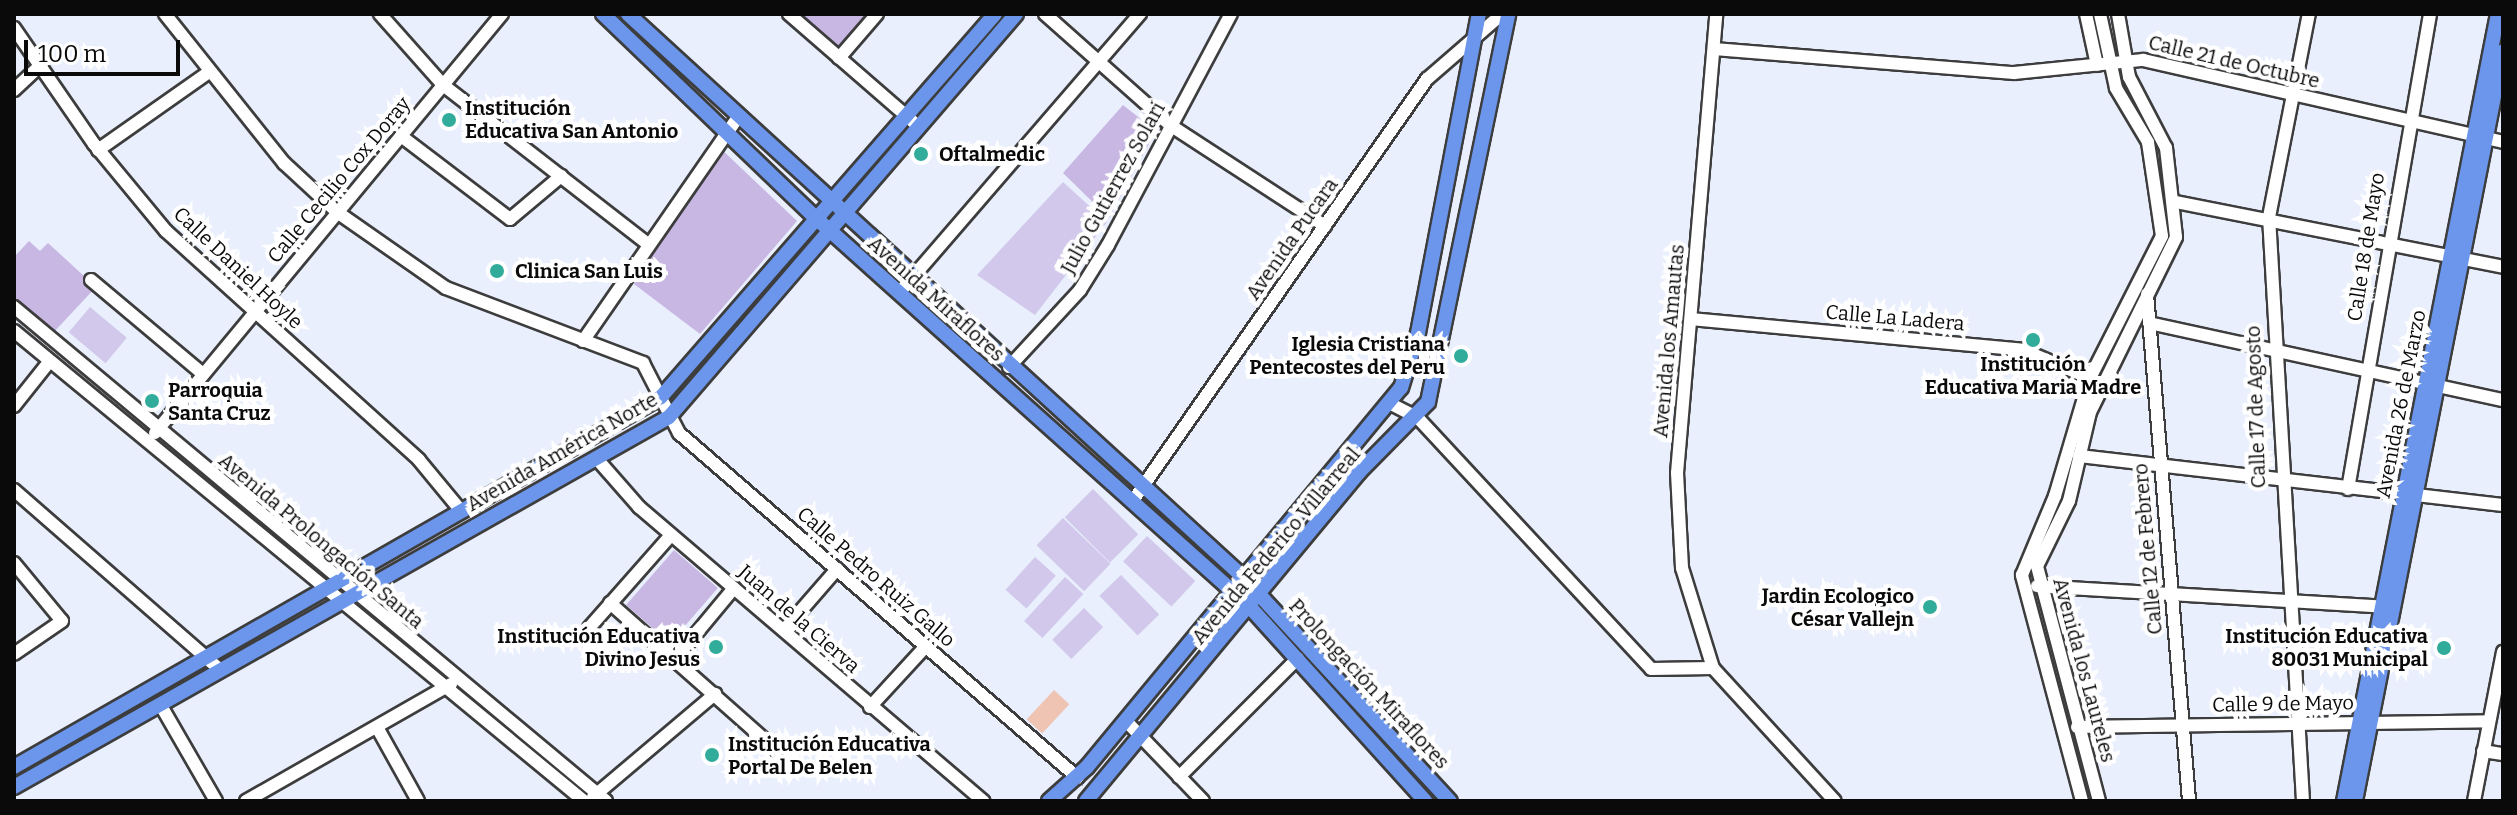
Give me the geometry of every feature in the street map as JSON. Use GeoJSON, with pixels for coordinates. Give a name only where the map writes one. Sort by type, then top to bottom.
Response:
{"type":"FeatureCollection","features":[{"type":"Feature","properties":{"kind":"main road","name":"Avenida Miraflores"},"geometry":{"type":"LineString","coordinates":[[603,14],[829,230],[1234,594],[1254,601]]}},
{"type":"Feature","properties":{"kind":"main road","name":"Avenida Miraflores"},"geometry":{"type":"LineString","coordinates":[[628,14],[737,119],[1243,577],[1254,601]]}},
{"type":"Feature","properties":{"kind":"main road","name":"Avenida América Norte"},"geometry":{"type":"LineString","coordinates":[[14,787],[160,704],[323,592],[661,397],[995,14]]}},
{"type":"Feature","properties":{"kind":"main road","name":"Avenida América Norte"},"geometry":{"type":"LineString","coordinates":[[14,767],[345,599],[669,417],[1016,14]]}},
{"type":"Feature","properties":{"kind":"main road","name":"Avenida Federico Villarreal"},"geometry":{"type":"LineString","coordinates":[[1243,577],[1344,450],[1391,404],[1418,333],[1479,14]]}},
{"type":"Feature","properties":{"kind":"main road","name":"Avenida Federico Villarreal"},"geometry":{"type":"LineString","coordinates":[[1086,801],[1142,738],[1359,472],[1418,418],[1435,377],[1508,14]]}},
{"type":"Feature","properties":{"kind":"main road","name":"Avenida 26 de Marzo"},"geometry":{"type":"LineString","coordinates":[[2355,801],[2388,606],[2480,137],[2498,14]]}},
{"type":"Feature","properties":{"kind":"main road","name":"Avenida 26 de Marzo"},"geometry":{"type":"LineString","coordinates":[[2480,137],[2503,51]]}},
{"type":"Feature","properties":{"kind":"main road"},"geometry":{"type":"LineString","coordinates":[[1004,387],[1013,370]]}},
{"type":"Feature","properties":{"kind":"main road"},"geometry":{"type":"LineString","coordinates":[[499,491],[508,506]]}},
{"type":"Feature","properties":{"kind":"main road"},"geometry":{"type":"LineString","coordinates":[[1234,594],[1243,577]]}},
{"type":"Feature","properties":{"kind":"main road","name":"Avenida Federico Villarreal"},"geometry":{"type":"LineString","coordinates":[[1049,801],[1078,778],[1234,594]]}},
{"type":"Feature","properties":{"kind":"main road","name":"Prolongación Miraflores"},"geometry":{"type":"LineString","coordinates":[[1254,601],[1298,658],[1421,800]]}},
{"type":"Feature","properties":{"kind":"main road","name":"Prolongación Miraflores"},"geometry":{"type":"LineString","coordinates":[[1254,601],[1450,801]]}},
{"type":"Feature","properties":{"kind":"main road","name":"Avenida 26 de Marzo"},"geometry":{"type":"LineString","coordinates":[[2344,801],[2366,723]]}},
{"type":"Feature","properties":{"kind":"street","name":"Calle Pedro Ruiz Gallo"},"geometry":{"type":"LineString","coordinates":[[165,14],[206,74],[337,212],[446,288],[643,363],[669,417],[837,569],[1078,778]]}},
{"type":"Feature","properties":{"kind":"street"},"geometry":{"type":"LineString","coordinates":[[380,14],[443,85],[648,244]]}},
{"type":"Feature","properties":{"kind":"street","name":"Calle Cecilio Cox Doray"},"geometry":{"type":"LineString","coordinates":[[145,445],[502,14]]}},
{"type":"Feature","properties":{"kind":"street"},"geometry":{"type":"LineString","coordinates":[[789,14],[919,127]]}},
{"type":"Feature","properties":{"kind":"street"},"geometry":{"type":"LineString","coordinates":[[839,58],[877,14]]}},
{"type":"Feature","properties":{"kind":"street"},"geometry":{"type":"LineString","coordinates":[[1045,14],[1170,125],[1325,226]]}},
{"type":"Feature","properties":{"kind":"street"},"geometry":{"type":"LineString","coordinates":[[899,293],[1140,14]]}},
{"type":"Feature","properties":{"kind":"street","name":"Julio Gutierrez Solari"},"geometry":{"type":"LineString","coordinates":[[1013,370],[1080,290],[1231,14]]}},
{"type":"Feature","properties":{"kind":"street","name":"Avenida Pucara"},"geometry":{"type":"LineString","coordinates":[[1132,502],[1144,489],[1427,79],[1502,14]]}},
{"type":"Feature","properties":{"kind":"street","name":"Avenida los Amautas"},"geometry":{"type":"LineString","coordinates":[[1716,14],[1677,473],[1682,568],[1713,668],[1835,801]]}},
{"type":"Feature","properties":{"kind":"street"},"geometry":{"type":"LineString","coordinates":[[2086,14],[2104,64]]}},
{"type":"Feature","properties":{"kind":"street","name":"Avenida los Laureles"},"geometry":{"type":"LineString","coordinates":[[2082,801],[2022,575],[2055,496],[2090,378],[2162,236],[2148,142],[2104,64],[2100,14]]}},
{"type":"Feature","properties":{"kind":"street","name":"Avenida los Laureles"},"geometry":{"type":"LineString","coordinates":[[2099,801],[2037,586],[2037,566],[2069,501],[2090,412],[2176,237],[2176,202],[2166,148],[2125,62],[2118,14]]}},
{"type":"Feature","properties":{"kind":"street","name":"Calle 17 de Agosto"},"geometry":{"type":"LineString","coordinates":[[2303,801],[2279,480],[2269,217],[2290,95],[2309,14]]}},
{"type":"Feature","properties":{"kind":"street","name":"Calle 18 de Mayo"},"geometry":{"type":"LineString","coordinates":[[2348,489],[2386,241],[2430,14]]}},
{"type":"Feature","properties":{"kind":"street","name":"Calle Daniel Hoyle"},"geometry":{"type":"LineString","coordinates":[[14,28],[98,150],[166,231],[419,460],[462,512]]}},
{"type":"Feature","properties":{"kind":"street","name":"Calle 21 de Octubre"},"geometry":{"type":"LineString","coordinates":[[1714,49],[2014,73],[2125,62],[2503,142]]}},
{"type":"Feature","properties":{"kind":"street"},"geometry":{"type":"LineString","coordinates":[[14,90],[40,66]]}},
{"type":"Feature","properties":{"kind":"street"},"geometry":{"type":"LineString","coordinates":[[98,150],[206,74]]}},
{"type":"Feature","properties":{"kind":"street"},"geometry":{"type":"LineString","coordinates":[[583,341],[725,131],[737,119]]}},
{"type":"Feature","properties":{"kind":"street"},"geometry":{"type":"LineString","coordinates":[[401,136],[510,219],[561,176]]}},
{"type":"Feature","properties":{"kind":"street"},"geometry":{"type":"LineString","coordinates":[[2176,202],[2269,217],[2503,267]]}},
{"type":"Feature","properties":{"kind":"street"},"geometry":{"type":"LineString","coordinates":[[91,280],[203,374]]}},
{"type":"Feature","properties":{"kind":"street","name":"Calle 12 de Febrero"},"geometry":{"type":"LineString","coordinates":[[2147,294],[2189,801]]}},
{"type":"Feature","properties":{"kind":"street","name":"Avenida Prolongación Santa"},"geometry":{"type":"LineString","coordinates":[[14,307],[337,584],[345,599]]}},
{"type":"Feature","properties":{"kind":"street","name":"Calle La Ladera"},"geometry":{"type":"LineString","coordinates":[[1691,319],[2023,350],[2090,378]]}},
{"type":"Feature","properties":{"kind":"street"},"geometry":{"type":"LineString","coordinates":[[2149,323],[2503,400]]}},
{"type":"Feature","properties":{"kind":"street","name":"Avenida Prolongación Santa"},"geometry":{"type":"LineString","coordinates":[[14,331],[145,445],[323,592],[345,599],[451,684],[470,708],[594,799]]}},
{"type":"Feature","properties":{"kind":"street"},"geometry":{"type":"LineString","coordinates":[[14,406],[49,362]]}},
{"type":"Feature","properties":{"kind":"street"},"geometry":{"type":"LineString","coordinates":[[1391,404],[1418,418],[1651,669],[1713,668]]}},
{"type":"Feature","properties":{"kind":"street"},"geometry":{"type":"LineString","coordinates":[[2079,456],[2503,505]]}},
{"type":"Feature","properties":{"kind":"street","name":"Juan de la Cierva"},"geometry":{"type":"LineString","coordinates":[[597,459],[671,535],[983,801]]}},
{"type":"Feature","properties":{"kind":"street"},"geometry":{"type":"LineString","coordinates":[[14,490],[216,664]]}},
{"type":"Feature","properties":{"kind":"street"},"geometry":{"type":"LineString","coordinates":[[589,628],[671,535]]}},
{"type":"Feature","properties":{"kind":"street"},"geometry":{"type":"LineString","coordinates":[[14,654],[62,621],[15,566]]}},
{"type":"Feature","properties":{"kind":"street"},"geometry":{"type":"LineString","coordinates":[[784,630],[837,569]]}},
{"type":"Feature","properties":{"kind":"street"},"geometry":{"type":"LineString","coordinates":[[2037,586],[2388,606]]}},
{"type":"Feature","properties":{"kind":"street"},"geometry":{"type":"LineString","coordinates":[[675,659],[734,588]]}},
{"type":"Feature","properties":{"kind":"street"},"geometry":{"type":"LineString","coordinates":[[610,603],[776,750]]}},
{"type":"Feature","properties":{"kind":"street"},"geometry":{"type":"LineString","coordinates":[[870,707],[926,646]]}},
{"type":"Feature","properties":{"kind":"street"},"geometry":{"type":"LineString","coordinates":[[2474,801],[2503,652]]}},
{"type":"Feature","properties":{"kind":"street"},"geometry":{"type":"LineString","coordinates":[[1179,777],[1298,658]]}},
{"type":"Feature","properties":{"kind":"street"},"geometry":{"type":"LineString","coordinates":[[246,801],[378,729],[451,684]]}},
{"type":"Feature","properties":{"kind":"street","name":"Avenida Prolongación Santa"},"geometry":{"type":"LineString","coordinates":[[451,684],[479,697],[594,799]]}},
{"type":"Feature","properties":{"kind":"street"},"geometry":{"type":"LineString","coordinates":[[594,799],[715,694]]}},
{"type":"Feature","properties":{"kind":"street"},"geometry":{"type":"LineString","coordinates":[[470,708],[479,697]]}},
{"type":"Feature","properties":{"kind":"street"},"geometry":{"type":"LineString","coordinates":[[160,704],[216,801]]}},
{"type":"Feature","properties":{"kind":"street"},"geometry":{"type":"LineString","coordinates":[[1126,721],[1203,801]]}},
{"type":"Feature","properties":{"kind":"street","name":"Calle 9 de Mayo"},"geometry":{"type":"LineString","coordinates":[[2077,727],[2489,721]]}},
{"type":"Feature","properties":{"kind":"street"},"geometry":{"type":"LineString","coordinates":[[378,729],[418,801]]}},
{"type":"Feature","properties":{"kind":"street"},"geometry":{"type":"LineString","coordinates":[[2483,751],[2503,754]]}},
{"type":"Feature","properties":{"kind":"street"},"geometry":{"type":"LineString","coordinates":[[1421,800],[1434,784]]}},
{"type":"Feature","properties":{"kind":"shaded area"},"geometry":{"type":"Polygon","coordinates":[[[789,14],[872,14],[834,56],[789,14]]]}},
{"type":"Feature","properties":{"kind":"shaded area"},"geometry":{"type":"Polygon","coordinates":[[[1123,105],[1156,131],[1109,218],[1063,173],[1123,105]]]}},
{"type":"Feature","properties":{"kind":"shaded area"},"geometry":{"type":"Polygon","coordinates":[[[718,146],[797,221],[700,334],[634,284],[718,146]]]}},
{"type":"Feature","properties":{"kind":"shaded area"},"geometry":{"type":"Polygon","coordinates":[[[1063,182],[1107,222],[1035,315],[977,275],[1063,182]]]}},
{"type":"Feature","properties":{"kind":"shaded area"},"geometry":{"type":"Polygon","coordinates":[[[29,241],[40,251],[48,243],[96,287],[53,333],[14,297],[14,257],[29,241]]]}},
{"type":"Feature","properties":{"kind":"shaded area"},"geometry":{"type":"Polygon","coordinates":[[[90,307],[127,338],[106,363],[69,332],[90,307]]]}},
{"type":"Feature","properties":{"kind":"shaded area"},"geometry":{"type":"Polygon","coordinates":[[[1093,489],[1138,534],[1110,563],[1065,517],[1093,489]]]}},
{"type":"Feature","properties":{"kind":"shaded area"},"geometry":{"type":"Polygon","coordinates":[[[1063,518],[1110,564],[1084,591],[1037,545],[1063,518]]]}},
{"type":"Feature","properties":{"kind":"shaded area"},"geometry":{"type":"Polygon","coordinates":[[[1147,536],[1195,581],[1171,607],[1123,562],[1147,536]]]}},
{"type":"Feature","properties":{"kind":"shaded area"},"geometry":{"type":"Polygon","coordinates":[[[674,550],[718,588],[670,643],[626,605],[674,550]]]}},
{"type":"Feature","properties":{"kind":"shaded area"},"geometry":{"type":"Polygon","coordinates":[[[1035,557],[1056,576],[1026,608],[1006,590],[1035,557]]]}},
{"type":"Feature","properties":{"kind":"shaded area"},"geometry":{"type":"Polygon","coordinates":[[[1121,575],[1159,615],[1138,635],[1099,596],[1121,575]]]}},
{"type":"Feature","properties":{"kind":"shaded area"},"geometry":{"type":"Polygon","coordinates":[[[1065,577],[1083,594],[1042,638],[1024,621],[1065,577]]]}},
{"type":"Feature","properties":{"kind":"shaded area"},"geometry":{"type":"Polygon","coordinates":[[[1084,608],[1103,627],[1071,659],[1052,640],[1084,608]]]}},
{"type":"Feature","properties":{"kind":"shaded area"},"geometry":{"type":"Polygon","coordinates":[[[1054,690],[1069,704],[1042,734],[1027,719],[1054,690]]]}},
{"type":"Feature","properties":{"kind":"place","name":"Institución Educativa San Antonio"},"geometry":{"type":"Point","coordinates":[449,120]}},
{"type":"Feature","properties":{"kind":"place","name":"Oftalmedic"},"geometry":{"type":"Point","coordinates":[921,154]}},
{"type":"Feature","properties":{"kind":"place","name":"Clinica San Luis"},"geometry":{"type":"Point","coordinates":[497,271]}},
{"type":"Feature","properties":{"kind":"place","name":"Institución Educativa Maria Madre"},"geometry":{"type":"Point","coordinates":[2033,340]}},
{"type":"Feature","properties":{"kind":"place","name":"Iglesia Cristiana Pentecostes del Peru"},"geometry":{"type":"Point","coordinates":[1461,356]}},
{"type":"Feature","properties":{"kind":"place","name":"Parroquia Santa Cruz"},"geometry":{"type":"Point","coordinates":[152,401]}},
{"type":"Feature","properties":{"kind":"place","name":"Jardin Ecologico César Vallejn"},"geometry":{"type":"Point","coordinates":[1930,607]}},
{"type":"Feature","properties":{"kind":"place","name":"Institución Educativa Divino Jesus"},"geometry":{"type":"Point","coordinates":[716,647]}},
{"type":"Feature","properties":{"kind":"place","name":"Institución Educativa 80031 Municipal"},"geometry":{"type":"Point","coordinates":[2444,648]}},
{"type":"Feature","properties":{"kind":"place","name":"Institución Educativa Portal De Belen"},"geometry":{"type":"Point","coordinates":[712,755]}}]}
